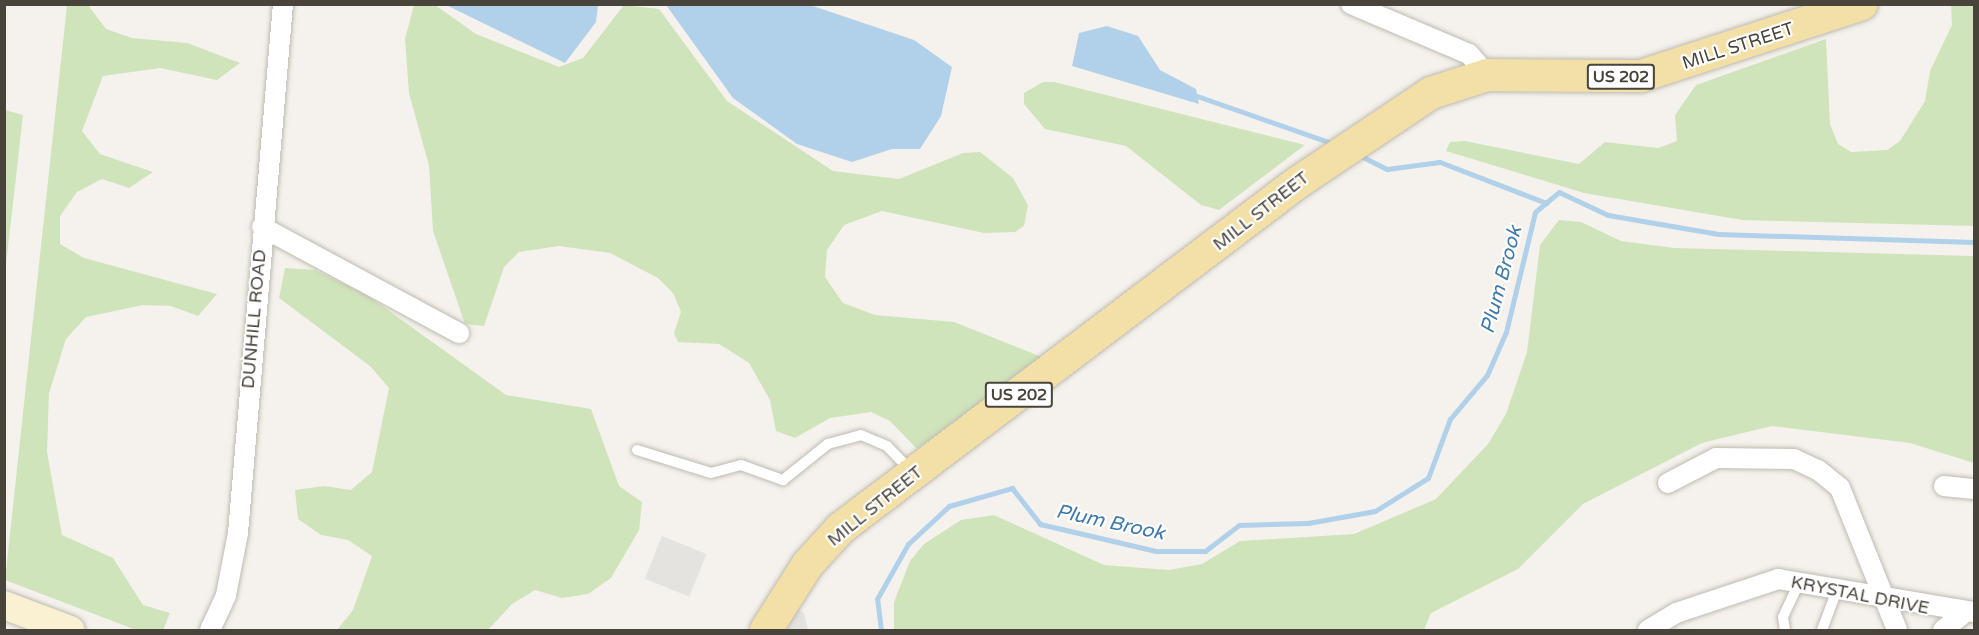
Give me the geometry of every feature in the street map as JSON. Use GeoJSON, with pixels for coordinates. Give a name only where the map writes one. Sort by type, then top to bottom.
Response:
{"type":"FeatureCollection","features":[{"type":"Feature","properties":{"kind":"main road","name":"MILL STREET"},"geometry":{"type":"LineString","coordinates":[[766,630],[808,564],[841,528],[1297,183],[1380,124],[1431,93],[1486,75],[1641,76],[1862,4]]}},
{"type":"Feature","properties":{"kind":"street","name":"DUNHILL ROAD"},"geometry":{"type":"LineString","coordinates":[[210,630],[226,596],[238,533],[262,227],[283,4]]}},
{"type":"Feature","properties":{"kind":"street"},"geometry":{"type":"LineString","coordinates":[[1351,4],[1469,54],[1486,75]]}},
{"type":"Feature","properties":{"kind":"street"},"geometry":{"type":"LineString","coordinates":[[262,227],[459,333]]}},
{"type":"Feature","properties":{"kind":"street"},"geometry":{"type":"LineString","coordinates":[[1668,483],[1716,458],[1794,459],[1818,470],[1840,488],[1882,598],[1897,630]]}},
{"type":"Feature","properties":{"kind":"street"},"geometry":{"type":"LineString","coordinates":[[1944,486],[1974,489]]}},
{"type":"Feature","properties":{"kind":"street","name":"KRYSTAL DRIVE"},"geometry":{"type":"LineString","coordinates":[[1648,630],[1748,585],[1778,579],[1970,612]]}},
{"type":"Feature","properties":{"kind":"street"},"geometry":{"type":"LineString","coordinates":[[4,606],[70,630]]}},
{"type":"Feature","properties":{"kind":"street"},"geometry":{"type":"LineString","coordinates":[[1943,630],[1970,612]]}},
{"type":"Feature","properties":{"kind":"lane"},"geometry":{"type":"LineString","coordinates":[[637,450],[711,473],[741,465],[783,480],[828,444],[861,435],[887,446],[913,474]]}},
{"type":"Feature","properties":{"kind":"lane"},"geometry":{"type":"LineString","coordinates":[[1785,630],[1783,617],[1799,583]]}},
{"type":"Feature","properties":{"kind":"lane"},"geometry":{"type":"LineString","coordinates":[[1822,630],[1837,590]]}},
{"type":"Feature","properties":{"kind":"green space"},"geometry":{"type":"Polygon","coordinates":[[[67,5],[88,5],[106,29],[132,38],[187,43],[240,63],[217,80],[160,68],[103,76],[82,131],[100,154],[153,172],[129,188],[102,179],[77,192],[60,216],[60,244],[84,258],[217,294],[198,316],[171,306],[143,305],[86,317],[66,339],[49,393],[47,452],[62,535],[113,558],[143,605],[170,613],[163,630],[136,630],[5,580],[67,5]]]}},
{"type":"Feature","properties":{"kind":"green space"},"geometry":{"type":"Polygon","coordinates":[[[414,5],[435,5],[476,34],[559,67],[583,58],[624,5],[659,9],[727,101],[833,171],[899,179],[963,153],[980,152],[1013,178],[1028,205],[1024,226],[1015,232],[984,233],[882,211],[844,225],[827,250],[825,277],[843,303],[875,315],[954,322],[1042,357],[917,449],[890,421],[871,412],[830,418],[795,438],[776,431],[770,400],[749,363],[719,344],[678,342],[674,333],[681,312],[673,293],[658,278],[610,253],[559,246],[519,252],[504,267],[484,326],[465,324],[433,231],[429,166],[409,93],[405,39],[414,5]]]}},
{"type":"Feature","properties":{"kind":"green space"},"geometry":{"type":"Polygon","coordinates":[[[1951,5],[1974,5],[1974,226],[1742,220],[1584,193],[1446,151],[1450,142],[1465,141],[1579,164],[1605,142],[1658,148],[1677,141],[1675,115],[1696,85],[1826,39],[1830,124],[1838,144],[1851,152],[1887,150],[1900,141],[1925,101],[1930,71],[1952,25],[1951,5]]]}},
{"type":"Feature","properties":{"kind":"green space"},"geometry":{"type":"Polygon","coordinates":[[[1043,82],[1054,82],[1305,145],[1219,210],[1201,205],[1126,146],[1045,129],[1024,104],[1024,93],[1043,82]]]}},
{"type":"Feature","properties":{"kind":"green space"},"geometry":{"type":"Polygon","coordinates":[[[4,110],[23,115],[5,274],[4,110]]]}},
{"type":"Feature","properties":{"kind":"green space"},"geometry":{"type":"Polygon","coordinates":[[[1559,220],[1581,222],[1621,241],[1674,248],[1974,256],[1974,463],[1910,443],[1772,426],[1702,443],[1583,504],[1518,569],[1431,613],[1424,630],[894,630],[894,602],[910,561],[924,544],[961,520],[994,515],[1104,565],[1169,570],[1202,564],[1240,541],[1354,534],[1436,499],[1488,444],[1506,414],[1527,352],[1540,245],[1559,220]]]}},
{"type":"Feature","properties":{"kind":"green space"},"geometry":{"type":"Polygon","coordinates":[[[285,268],[315,270],[367,295],[506,395],[591,409],[619,486],[642,502],[639,530],[611,578],[588,594],[562,598],[535,590],[512,604],[488,630],[337,630],[353,610],[372,556],[348,540],[321,535],[298,519],[295,490],[324,486],[351,490],[372,472],[389,388],[370,366],[279,298],[285,268]]]}},
{"type":"Feature","properties":{"kind":"shaded area"},"geometry":{"type":"Polygon","coordinates":[[[662,536],[707,554],[689,597],[645,579],[662,536]]]}},
{"type":"Feature","properties":{"kind":"shaded area"},"geometry":{"type":"Polygon","coordinates":[[[797,610],[804,613],[808,630],[786,630],[797,610]]]}},
{"type":"Feature","properties":{"kind":"water"},"geometry":{"type":"Polygon","coordinates":[[[446,5],[598,5],[596,22],[565,63],[446,5]]]}},
{"type":"Feature","properties":{"kind":"water"},"geometry":{"type":"Polygon","coordinates":[[[666,5],[810,5],[914,40],[952,67],[941,116],[920,149],[892,149],[852,162],[797,144],[733,98],[666,5]]]}},
{"type":"Feature","properties":{"kind":"water"},"geometry":{"type":"Polygon","coordinates":[[[1107,26],[1138,36],[1160,70],[1196,89],[1199,104],[1072,66],[1079,33],[1107,26]]]}},
{"type":"Feature","properties":{"kind":"waterway"},"geometry":{"type":"LineString","coordinates":[[1197,96],[1337,145]]}},
{"type":"Feature","properties":{"kind":"waterway"},"geometry":{"type":"LineString","coordinates":[[1359,155],[1387,169],[1440,162],[1546,203]]}},
{"type":"Feature","properties":{"kind":"waterway","name":"Plum Brook"},"geometry":{"type":"LineString","coordinates":[[881,630],[877,599],[908,544],[949,506],[1012,488],[1040,524],[1156,551],[1205,551],[1239,525],[1308,523],[1375,511],[1428,478],[1450,419],[1487,375],[1506,332],[1535,212],[1559,192],[1608,215],[1718,234],[1974,242]]}}]}
